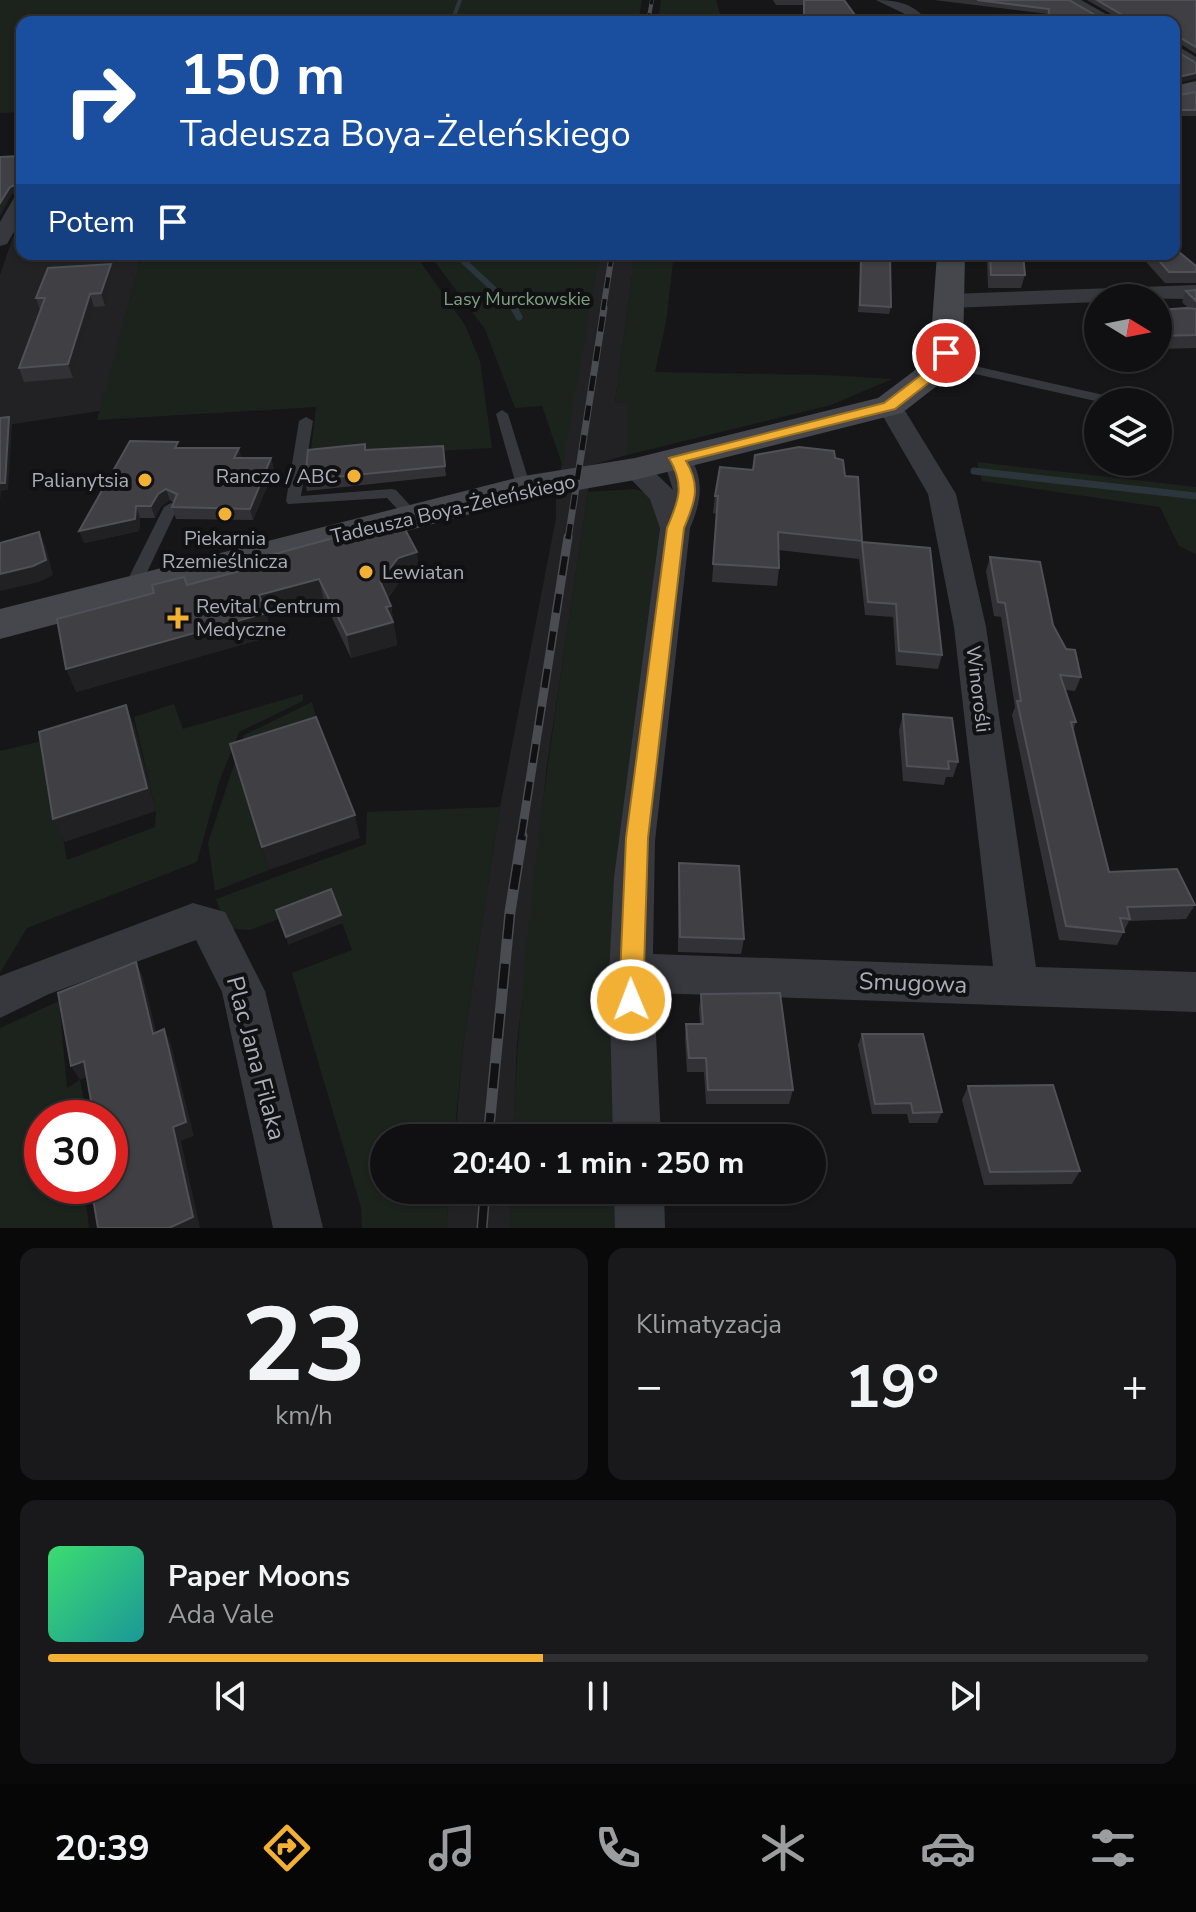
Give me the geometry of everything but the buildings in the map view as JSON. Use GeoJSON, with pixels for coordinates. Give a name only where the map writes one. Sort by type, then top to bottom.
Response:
{"type":"FeatureCollection","features":[{"type":"Feature","properties":{"kind":"street"},"geometry":{"type":"LineString","coordinates":[[883,0],[916,16]]}},
{"type":"Feature","properties":{"kind":"street"},"geometry":{"type":"LineString","coordinates":[[1071,0],[1102,16]]}},
{"type":"Feature","properties":{"kind":"street"},"geometry":{"type":"LineString","coordinates":[[0,240],[16,211]]}},
{"type":"Feature","properties":{"kind":"street"},"geometry":{"type":"LineString","coordinates":[[939,362],[946,353],[951,260]]}},
{"type":"Feature","properties":{"kind":"street"},"geometry":{"type":"LineString","coordinates":[[951,301],[1196,292]]}},
{"type":"Feature","properties":{"kind":"street","name":"Tadeusza Boya-Żeleńskiego"},"geometry":{"type":"LineString","coordinates":[[0,624],[524,488],[635,469],[890,406],[926,378],[939,362]]}},
{"type":"Feature","properties":{"kind":"street","name":"Winorośli"},"geometry":{"type":"LineString","coordinates":[[890,406],[942,494],[970,627],[1017,987]]}},
{"type":"Feature","properties":{"kind":"street"},"geometry":{"type":"LineString","coordinates":[[636,1124],[630,973],[637,838],[675,528],[684,507],[688,478],[677,458]]}},
{"type":"Feature","properties":{"kind":"street"},"geometry":{"type":"LineString","coordinates":[[635,469],[663,496],[675,528]]}},
{"type":"Feature","properties":{"kind":"street","name":"Plac Jana Filaka"},"geometry":{"type":"LineString","coordinates":[[0,998],[34,980],[193,921],[210,925],[243,991],[298,1228]]}},
{"type":"Feature","properties":{"kind":"street","name":"Smugowa"},"geometry":{"type":"LineString","coordinates":[[630,973],[1196,992]]}},
{"type":"Feature","properties":{"kind":"street"},"geometry":{"type":"LineString","coordinates":[[639,1204],[640,1228]]}},
{"type":"Feature","properties":{"kind":"lane"},"geometry":{"type":"LineString","coordinates":[[939,362],[1084,395]]}},
{"type":"Feature","properties":{"kind":"lane"},"geometry":{"type":"LineString","coordinates":[[502,414],[524,488]]}},
{"type":"Feature","properties":{"kind":"lane"},"geometry":{"type":"LineString","coordinates":[[306,421],[293,501],[391,493],[412,516]]}},
{"type":"Feature","properties":{"kind":"lane"},"geometry":{"type":"LineString","coordinates":[[131,589],[171,507]]}},
{"type":"Feature","properties":{"kind":"shaded area"},"geometry":{"type":"Polygon","coordinates":[[[13,237],[16,237],[16,260],[140,260],[100,411],[0,426],[0,275],[13,237]]]}},
{"type":"Feature","properties":{"kind":"shaded area"},"geometry":{"type":"Polygon","coordinates":[[[598,260],[634,260],[615,402],[627,403],[627,455],[592,465],[547,765],[517,1045],[514,1124],[456,1124],[464,1039],[500,807],[556,518],[556,496],[598,260]]]}},
{"type":"Feature","properties":{"kind":"shaded area"},"geometry":{"type":"Polygon","coordinates":[[[449,1204],[511,1204],[510,1228],[446,1228],[449,1204]]]}},
{"type":"Feature","properties":{"kind":"green space"},"geometry":{"type":"Polygon","coordinates":[[[0,0],[642,0],[639,16],[16,16],[16,112],[0,113],[0,0]]]}},
{"type":"Feature","properties":{"kind":"green space"},"geometry":{"type":"Polygon","coordinates":[[[661,0],[716,0],[720,14],[782,16],[659,16],[661,0]]]}},
{"type":"Feature","properties":{"kind":"green space"},"geometry":{"type":"Polygon","coordinates":[[[140,260],[419,260],[465,325],[480,361],[492,448],[310,458],[316,407],[97,420],[140,260]]]}},
{"type":"Feature","properties":{"kind":"green space","name":"Lasy Murckowskie"},"geometry":{"type":"Polygon","coordinates":[[[433,260],[598,260],[563,467],[542,406],[515,408],[485,329],[433,260]]]}},
{"type":"Feature","properties":{"kind":"green space"},"geometry":{"type":"Polygon","coordinates":[[[634,260],[673,260],[666,322],[655,372],[892,379],[831,405],[627,455],[627,403],[615,402],[634,260]]]}},
{"type":"Feature","properties":{"kind":"green space"},"geometry":{"type":"Polygon","coordinates":[[[977,462],[1196,487],[1196,554],[1179,546],[1160,507],[982,481],[977,462]]]}},
{"type":"Feature","properties":{"kind":"green space"},"geometry":{"type":"Polygon","coordinates":[[[634,489],[653,494],[660,526],[617,872],[616,1124],[514,1124],[532,895],[552,733],[588,492],[634,489]]]}},
{"type":"Feature","properties":{"kind":"green space"},"geometry":{"type":"Polygon","coordinates":[[[303,694],[303,701],[239,732],[219,782],[197,862],[27,928],[0,973],[0,751],[46,740],[67,860],[155,827],[156,811],[134,717],[174,704],[183,729],[303,694]]]}},
{"type":"Feature","properties":{"kind":"green space"},"geometry":{"type":"Polygon","coordinates":[[[312,702],[322,740],[237,768],[269,870],[215,891],[208,843],[244,735],[312,702]]]}},
{"type":"Feature","properties":{"kind":"green space"},"geometry":{"type":"Polygon","coordinates":[[[500,807],[464,1039],[455,1124],[370,1124],[370,1204],[449,1204],[446,1228],[362,1228],[361,1207],[292,973],[352,950],[333,898],[250,930],[226,928],[216,899],[366,844],[367,812],[500,807]]]}},
{"type":"Feature","properties":{"kind":"green space"},"geometry":{"type":"Polygon","coordinates":[[[59,1001],[67,1088],[80,1080],[84,1100],[24,1100],[24,1204],[86,1204],[89,1228],[0,1228],[0,1028],[59,1001]]]}},
{"type":"Feature","properties":{"kind":"green space"},"geometry":{"type":"Polygon","coordinates":[[[511,1204],[616,1204],[616,1228],[510,1228],[511,1204]]]}},
{"type":"Feature","properties":{"kind":"waterway"},"geometry":{"type":"LineString","coordinates":[[454,16],[460,0]]}},
{"type":"Feature","properties":{"kind":"waterway"},"geometry":{"type":"LineString","coordinates":[[462,260],[514,308]]}},
{"type":"Feature","properties":{"kind":"waterway"},"geometry":{"type":"LineString","coordinates":[[514,308],[519,317]]}},
{"type":"Feature","properties":{"kind":"waterway"},"geometry":{"type":"LineString","coordinates":[[974,471],[1196,496]]}},
{"type":"Feature","properties":{"kind":"railway"},"geometry":{"type":"LineString","coordinates":[[649,16],[652,0]]}},
{"type":"Feature","properties":{"kind":"railway"},"geometry":{"type":"LineString","coordinates":[[603,310],[611,260]]}},
{"type":"Feature","properties":{"kind":"railway"},"geometry":{"type":"LineString","coordinates":[[568,539],[604,308]]}},
{"type":"Feature","properties":{"kind":"railway"},"geometry":{"type":"LineString","coordinates":[[521,838],[568,537]]}},
{"type":"Feature","properties":{"kind":"railway"},"geometry":{"type":"LineString","coordinates":[[489,1124],[510,912],[522,836]]}},
{"type":"Feature","properties":{"kind":"railway"},"geometry":{"type":"LineString","coordinates":[[482,1228],[484,1204]]}},
{"type":"Feature","properties":{"kind":"place","name":"Ranczo / ABC"},"geometry":{"type":"Point","coordinates":[354,476]}},
{"type":"Feature","properties":{"kind":"place","name":"Palianytsia"},"geometry":{"type":"Point","coordinates":[145,480]}},
{"type":"Feature","properties":{"kind":"place","name":"Piekarnia Rzemieślnicza"},"geometry":{"type":"Point","coordinates":[225,514]}},
{"type":"Feature","properties":{"kind":"place","name":"Lewiatan"},"geometry":{"type":"Point","coordinates":[366,572]}},
{"type":"Feature","properties":{"kind":"place","name":"Revital Centrum Medyczne"},"geometry":{"type":"Point","coordinates":[178,618]}},
{"type":"Feature","properties":{"kind":"route"},"geometry":{"type":"LineString","coordinates":[[631,1000],[632,902],[637,838],[675,528],[684,507],[688,478],[677,458],[890,406],[926,378],[946,353]]}}]}
